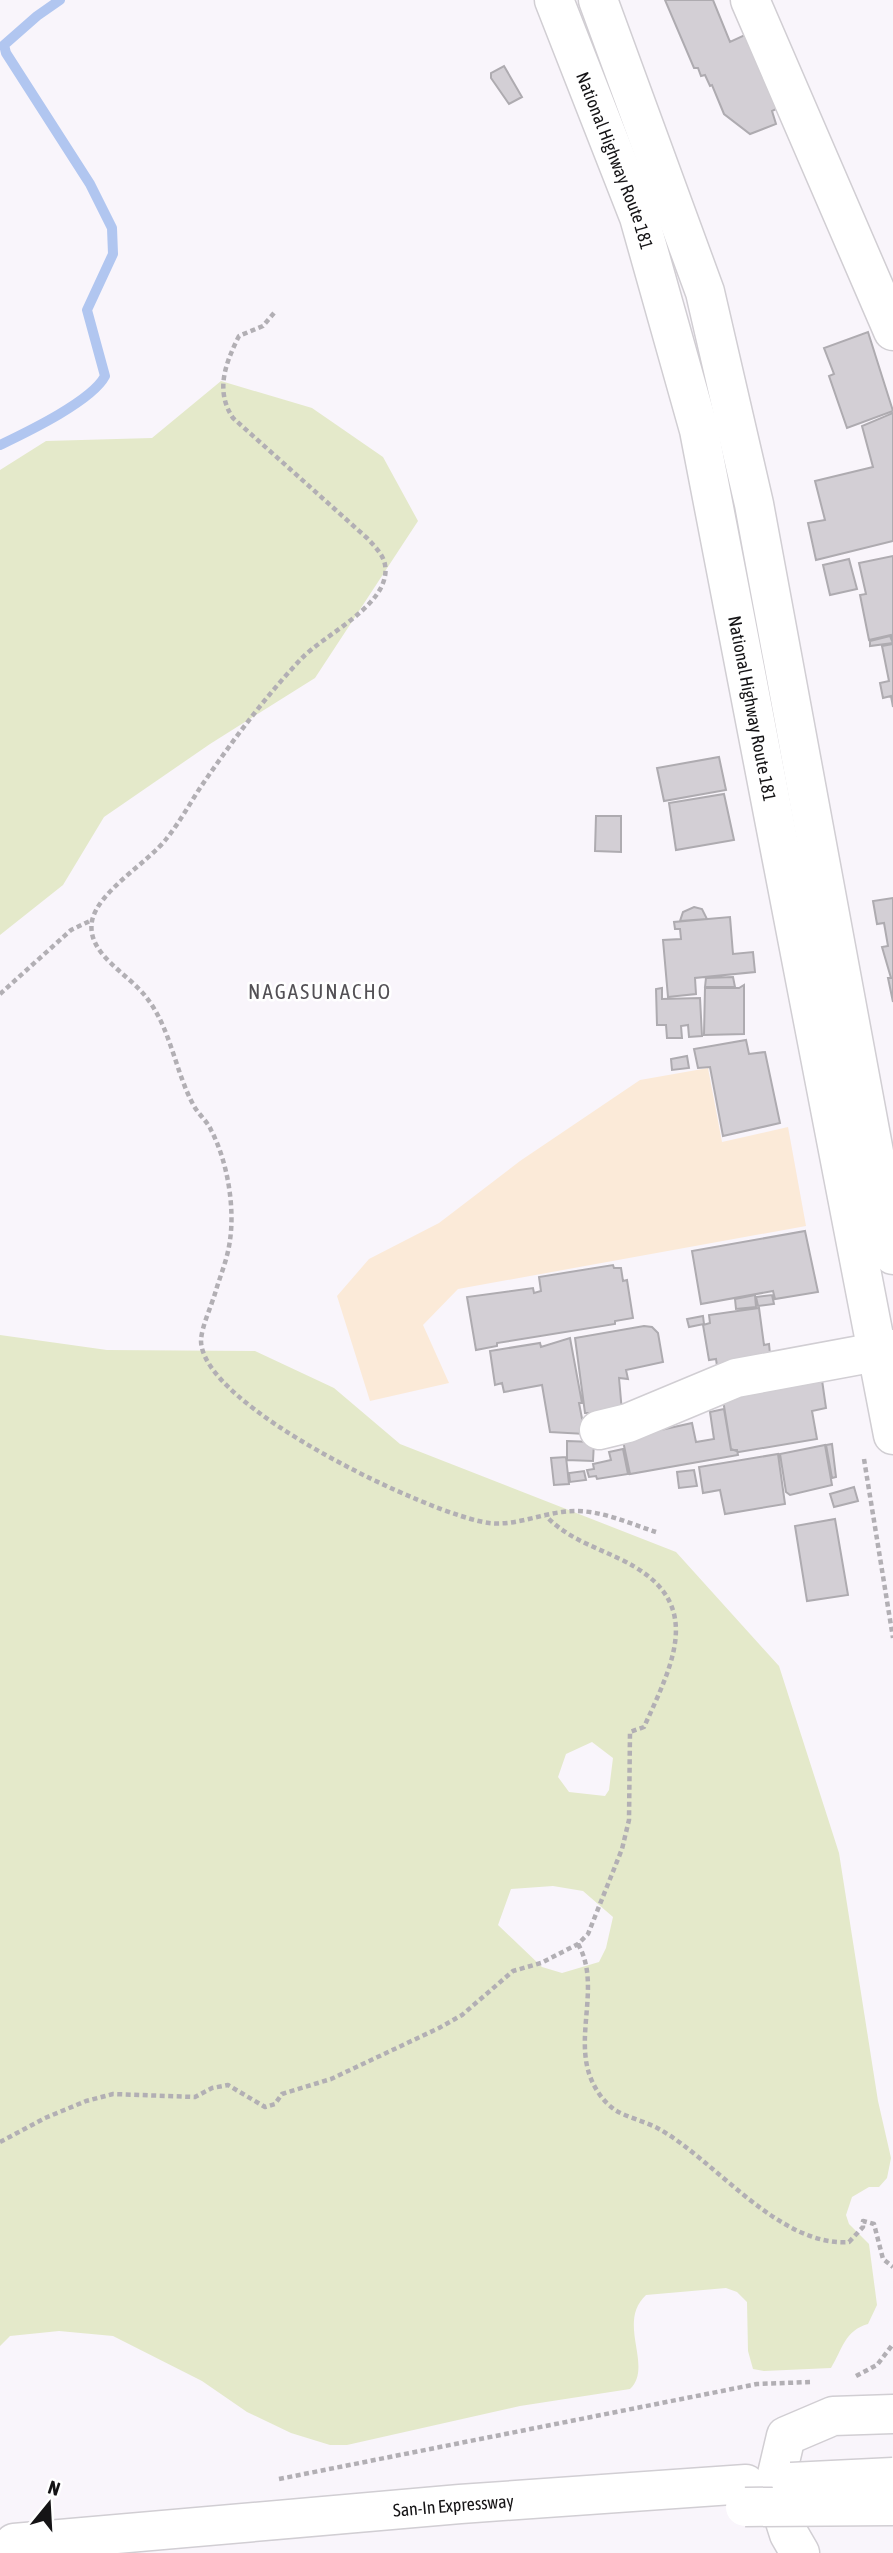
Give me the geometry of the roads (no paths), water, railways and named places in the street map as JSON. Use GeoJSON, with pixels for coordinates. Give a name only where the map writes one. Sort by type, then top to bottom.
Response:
{"type":"FeatureCollection","features":[{"type":"Feature","properties":{"kind":"main road","name":"National Highway Route 181"},"geometry":{"type":"LineString","coordinates":[[554,0],[639,217],[699,430],[885,1350],[878,1446]]}},
{"type":"Feature","properties":{"kind":"main road"},"geometry":{"type":"LineString","coordinates":[[598,0],[705,292],[754,504],[893,1255]]}},
{"type":"Feature","properties":{"kind":"main road"},"geometry":{"type":"LineString","coordinates":[[750,0],[893,331]]}},
{"type":"Feature","properties":{"kind":"main road"},"geometry":{"type":"LineString","coordinates":[[599,1430],[628,1423],[736,1378],[885,1350]]}},
{"type":"Feature","properties":{"kind":"main road"},"geometry":{"type":"LineString","coordinates":[[800,2553],[789,2534],[774,2487],[786,2436],[833,2416],[893,2414]]}},
{"type":"Feature","properties":{"kind":"main road","name":"San-In Expressway"},"geometry":{"type":"LineString","coordinates":[[209,2553],[893,2477]]}},
{"type":"Feature","properties":{"kind":"main road","name":"San-In Expressway"},"geometry":{"type":"LineString","coordinates":[[14,2543],[460,2504],[746,2495],[893,2506]]}},
{"type":"Feature","properties":{"kind":"waterway"},"geometry":{"type":"LineString","coordinates":[[0,445],[42,424],[87,396],[105,376],[87,310],[113,254],[112,228],[90,184],[6,53],[4,45],[60,0]]}},
{"type":"Feature","properties":{"kind":"district","name":"NAGASUNACHO"},"geometry":{"type":"Point","coordinates":[320,991]}}]}
